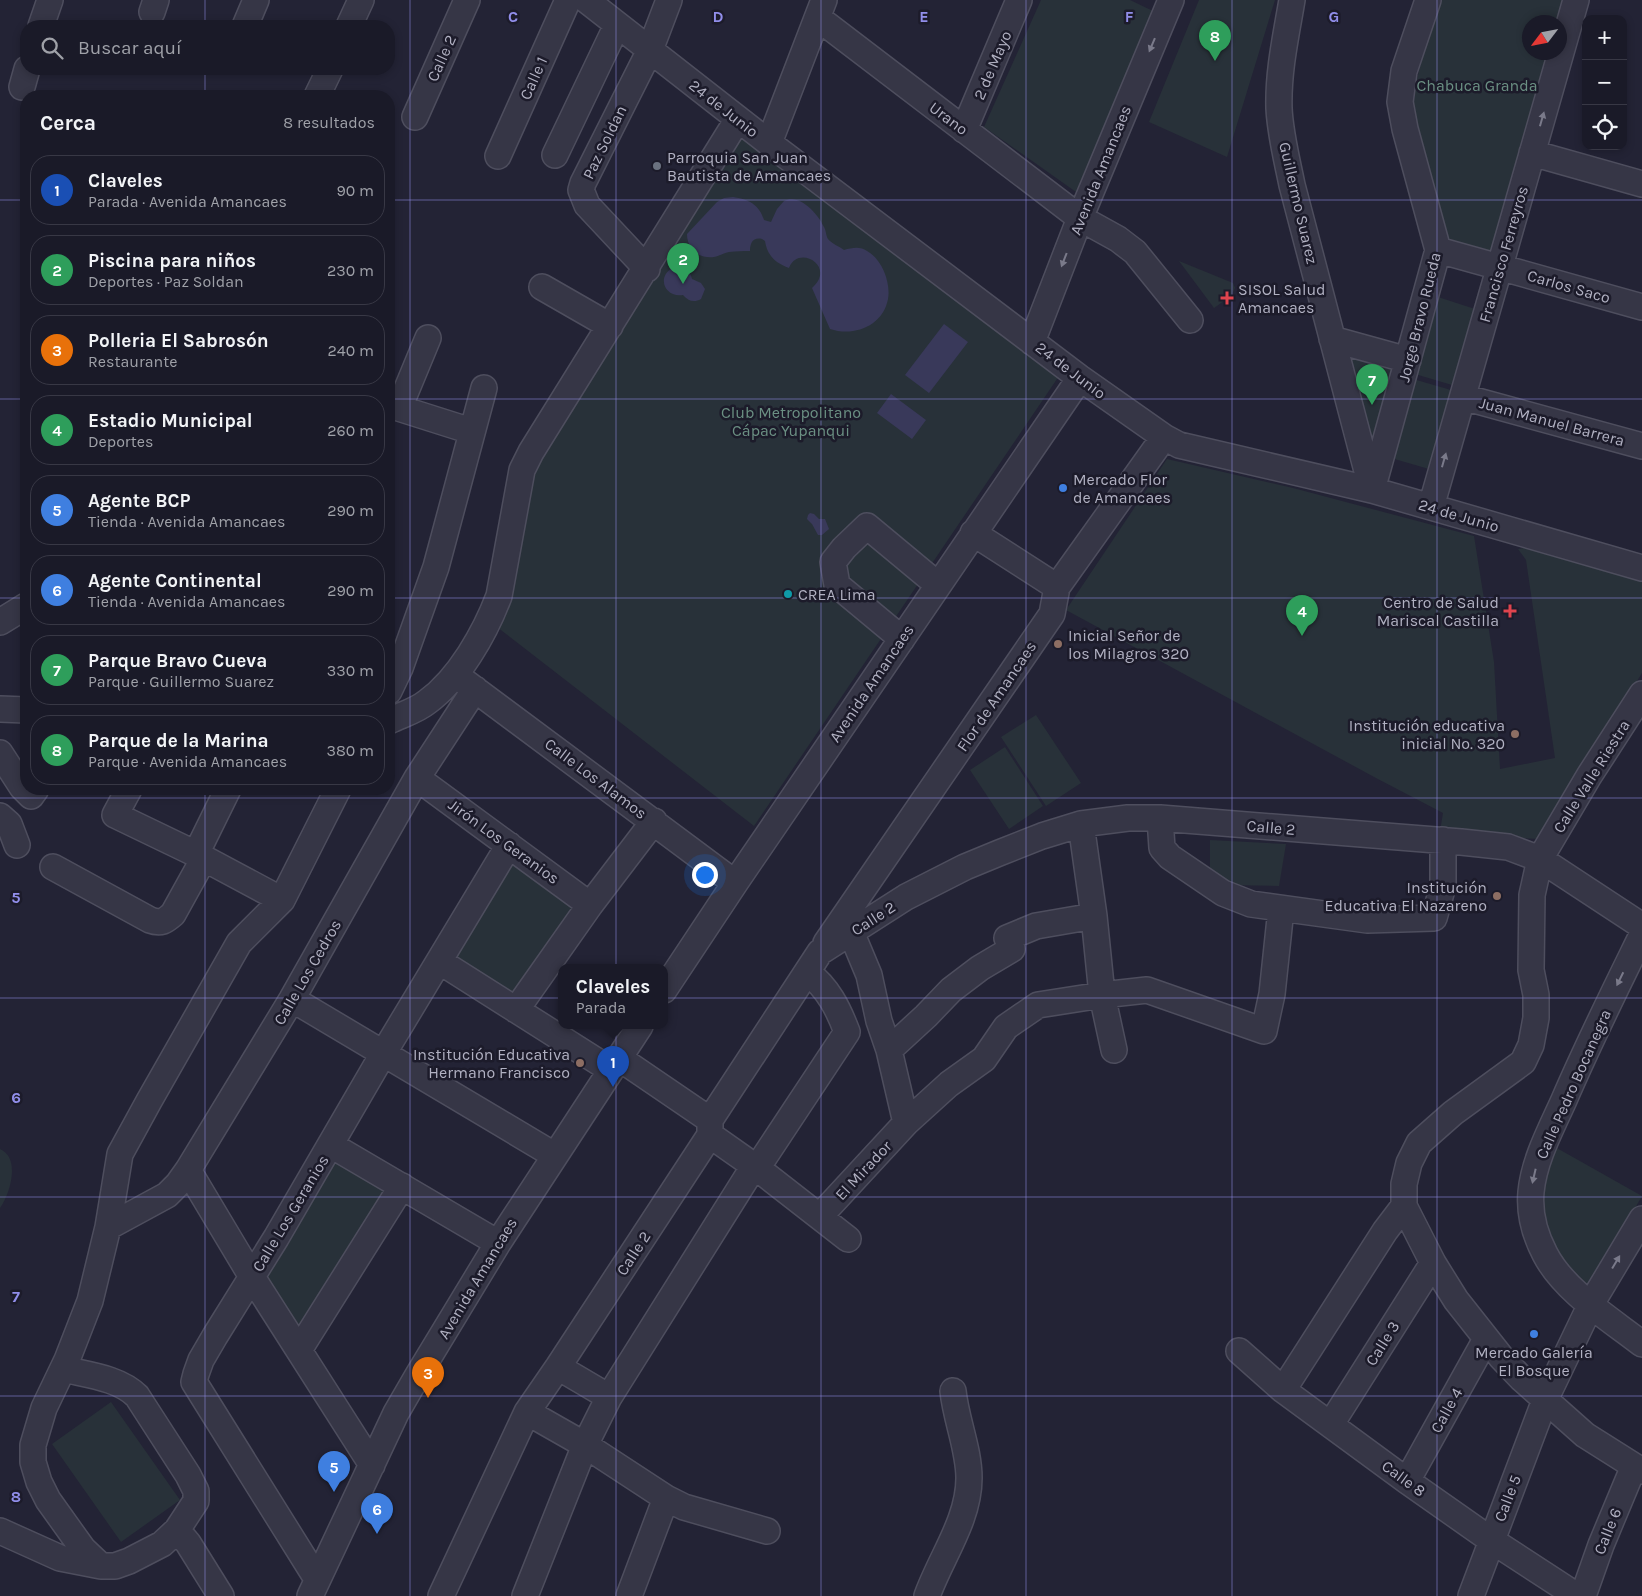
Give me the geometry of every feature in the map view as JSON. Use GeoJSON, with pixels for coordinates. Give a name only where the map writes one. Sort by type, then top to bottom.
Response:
{"type":"FeatureCollection","features":[{"type":"Feature","properties":{"kind":"street"},"geometry":{"type":"LineString","coordinates":[[43,20],[50,0]]}},
{"type":"Feature","properties":{"kind":"street"},"geometry":{"type":"LineString","coordinates":[[248,20],[256,0]]}},
{"type":"Feature","properties":{"kind":"street"},"geometry":{"type":"LineString","coordinates":[[352,20],[361,0]]}},
{"type":"Feature","properties":{"kind":"street","name":"Calle 2"},"geometry":{"type":"LineString","coordinates":[[415,116],[467,0]]}},
{"type":"Feature","properties":{"kind":"street","name":"Calle 1"},"geometry":{"type":"LineString","coordinates":[[498,156],[568,0]]}},
{"type":"Feature","properties":{"kind":"street","name":"24 de Junio"},"geometry":{"type":"LineString","coordinates":[[586,0],[768,143],[1080,378],[1164,437],[1179,445],[1372,490],[1642,568]]}},
{"type":"Feature","properties":{"kind":"street","name":"Paz Soldan"},"geometry":{"type":"LineString","coordinates":[[646,269],[587,205],[581,190],[650,50],[670,0]]}},
{"type":"Feature","properties":{"kind":"street","name":"2 de Mayo"},"geometry":{"type":"LineString","coordinates":[[964,130],[1019,0]]}},
{"type":"Feature","properties":{"kind":"street","name":"Avenida Amancaes"},"geometry":{"type":"LineString","coordinates":[[1032,342],[1080,218],[1171,0]]}},
{"type":"Feature","properties":{"kind":"street","name":"Guillermo Suarez"},"geometry":{"type":"LineString","coordinates":[[1292,0],[1280,72],[1279,109],[1292,184],[1372,490]]}},
{"type":"Feature","properties":{"kind":"street","name":"Jorge Bravo Rueda"},"geometry":{"type":"LineString","coordinates":[[1372,490],[1438,250],[1404,129],[1400,102],[1404,71],[1428,0]]}},
{"type":"Feature","properties":{"kind":"street","name":"Francisco Ferreyros"},"geometry":{"type":"LineString","coordinates":[[1431,507],[1576,0]]}},
{"type":"Feature","properties":{"kind":"street"},"geometry":{"type":"LineString","coordinates":[[768,143],[821,9]]}},
{"type":"Feature","properties":{"kind":"street","name":"Urano"},"geometry":{"type":"LineString","coordinates":[[821,9],[964,130],[1080,218],[1118,239],[1135,252],[1190,320]]}},
{"type":"Feature","properties":{"kind":"street"},"geometry":{"type":"LineString","coordinates":[[555,155],[617,24]]}},
{"type":"Feature","properties":{"kind":"street"},"geometry":{"type":"LineString","coordinates":[[320,90],[327,75]]}},
{"type":"Feature","properties":{"kind":"street"},"geometry":{"type":"LineString","coordinates":[[395,718],[426,704],[442,690],[465,682],[499,596],[522,470],[531,452],[738,120]]}},
{"type":"Feature","properties":{"kind":"street"},"geometry":{"type":"LineString","coordinates":[[1532,153],[1642,184]]}},
{"type":"Feature","properties":{"kind":"street","name":"Carlos Saco"},"geometry":{"type":"LineString","coordinates":[[1438,250],[1642,307]]}},
{"type":"Feature","properties":{"kind":"street"},"geometry":{"type":"LineString","coordinates":[[542,287],[610,326]]}},
{"type":"Feature","properties":{"kind":"street"},"geometry":{"type":"LineString","coordinates":[[395,405],[428,338]]}},
{"type":"Feature","properties":{"kind":"street"},"geometry":{"type":"LineString","coordinates":[[1332,339],[1408,360]]}},
{"type":"Feature","properties":{"kind":"street","name":"Avenida Amancaes"},"geometry":{"type":"LineString","coordinates":[[668,984],[1080,378]]}},
{"type":"Feature","properties":{"kind":"street"},"geometry":{"type":"LineString","coordinates":[[395,670],[436,567],[484,388]]}},
{"type":"Feature","properties":{"kind":"street","name":"Juan Manuel Barrera"},"geometry":{"type":"LineString","coordinates":[[1463,397],[1642,446]]}},
{"type":"Feature","properties":{"kind":"street"},"geometry":{"type":"LineString","coordinates":[[395,407],[471,431]]}},
{"type":"Feature","properties":{"kind":"street","name":"Flor de Amancaes"},"geometry":{"type":"LineString","coordinates":[[814,962],[1052,614],[1057,587],[1164,437]]}},
{"type":"Feature","properties":{"kind":"street"},"geometry":{"type":"LineString","coordinates":[[902,639],[838,585],[833,562],[844,548],[867,526],[938,585]]}},
{"type":"Feature","properties":{"kind":"street"},"geometry":{"type":"LineString","coordinates":[[973,533],[1057,587]]}},
{"type":"Feature","properties":{"kind":"street"},"geometry":{"type":"LineString","coordinates":[[0,622],[20,610]]}},
{"type":"Feature","properties":{"kind":"street","name":"Calle Los Cedros"},"geometry":{"type":"LineString","coordinates":[[108,1227],[167,1195],[188,1170],[292,999],[417,778],[465,682]]}},
{"type":"Feature","properties":{"kind":"street","name":"Calle Los Alamos"},"geometry":{"type":"LineString","coordinates":[[465,682],[735,883]]}},
{"type":"Feature","properties":{"kind":"street"},"geometry":{"type":"LineString","coordinates":[[395,693],[396,698],[411,705],[426,704]]}},
{"type":"Feature","properties":{"kind":"street","name":"Calle Valle Riestra"},"geometry":{"type":"LineString","coordinates":[[1404,1206],[1404,1184],[1409,1163],[1419,1143],[1453,1113],[1522,1062],[1531,1045],[1536,1018],[1536,995],[1531,970],[1532,895],[1540,859],[1589,776],[1642,694]]}},
{"type":"Feature","properties":{"kind":"street"},"geometry":{"type":"LineString","coordinates":[[0,709],[20,710]]}},
{"type":"Feature","properties":{"kind":"street"},"geometry":{"type":"LineString","coordinates":[[0,753],[20,784]]}},
{"type":"Feature","properties":{"kind":"street","name":"Jirón Los Geranios"},"geometry":{"type":"LineString","coordinates":[[417,778],[590,905]]}},
{"type":"Feature","properties":{"kind":"street"},"geometry":{"type":"LineString","coordinates":[[126,795],[116,815],[200,856],[282,900]]}},
{"type":"Feature","properties":{"kind":"street"},"geometry":{"type":"LineString","coordinates":[[53,867],[142,916],[158,923],[165,921],[173,914],[225,795]]}},
{"type":"Feature","properties":{"kind":"street"},"geometry":{"type":"LineString","coordinates":[[101,1566],[83,1549],[48,1500],[39,1482],[33,1462],[33,1445],[44,1408],[63,1369],[90,1301],[108,1227],[120,1154],[239,943],[282,900],[335,795]]}},
{"type":"Feature","properties":{"kind":"street"},"geometry":{"type":"LineString","coordinates":[[0,816],[9,824],[17,845]]}},
{"type":"Feature","properties":{"kind":"street","name":"Calle 2"},"geometry":{"type":"LineString","coordinates":[[441,1596],[527,1412],[558,1367],[814,962],[851,932],[906,897],[965,868],[1042,836],[1081,824],[1119,818],[1160,818],[1443,840],[1508,847],[1540,859],[1642,926]]}},
{"type":"Feature","properties":{"kind":"street"},"geometry":{"type":"LineString","coordinates":[[1160,818],[1162,848],[1170,857],[1223,893],[1251,904],[1367,920],[1434,918],[1443,886],[1443,840]]}},
{"type":"Feature","properties":{"kind":"street"},"geometry":{"type":"LineString","coordinates":[[516,1010],[590,905],[654,821]]}},
{"type":"Feature","properties":{"kind":"street"},"geometry":{"type":"LineString","coordinates":[[1081,824],[1094,916],[1102,995],[1114,1050]]}},
{"type":"Feature","properties":{"kind":"street","name":"Calle Los Geranios"},"geometry":{"type":"LineString","coordinates":[[314,1587],[194,1382],[196,1374],[201,1360],[509,845]]}},
{"type":"Feature","properties":{"kind":"street","name":"El Mirador"},"geometry":{"type":"LineString","coordinates":[[820,1216],[906,1123],[949,1084],[984,1059],[1006,1027],[1038,1005],[1146,990],[1264,1031],[1272,994],[1281,909]]}},
{"type":"Feature","properties":{"kind":"street"},"geometry":{"type":"LineString","coordinates":[[889,1050],[951,990],[1036,926],[1094,916]]}},
{"type":"Feature","properties":{"kind":"street"},"geometry":{"type":"LineString","coordinates":[[851,932],[869,976],[879,1022],[889,1050],[906,1123]]}},
{"type":"Feature","properties":{"kind":"street","name":"Calle Pedro Bocanegra"},"geometry":{"type":"LineString","coordinates":[[1642,935],[1586,1049],[1544,1144],[1535,1172],[1531,1193],[1532,1215],[1536,1236],[1546,1256],[1560,1275],[1591,1304],[1642,1344]]}},
{"type":"Feature","properties":{"kind":"street"},"geometry":{"type":"LineString","coordinates":[[439,961],[516,1010],[615,1064],[710,1128],[756,1167],[848,1239]]}},
{"type":"Feature","properties":{"kind":"street"},"geometry":{"type":"LineString","coordinates":[[525,1596],[585,1445],[609,1397],[756,1167],[847,1032],[838,1009],[818,980],[814,962]]}},
{"type":"Feature","properties":{"kind":"street"},"geometry":{"type":"LineString","coordinates":[[292,999],[554,1155]]}},
{"type":"Feature","properties":{"kind":"street","name":"Avenida Amancaes"},"geometry":{"type":"LineString","coordinates":[[314,1587],[401,1405],[498,1243],[638,1029]]}},
{"type":"Feature","properties":{"kind":"street"},"geometry":{"type":"LineString","coordinates":[[331,1145],[498,1243]]}},
{"type":"Feature","properties":{"kind":"street"},"geometry":{"type":"LineString","coordinates":[[188,1170],[252,1277],[372,1465]]}},
{"type":"Feature","properties":{"kind":"street"},"geometry":{"type":"LineString","coordinates":[[299,1350],[402,1186]]}},
{"type":"Feature","properties":{"kind":"street"},"geometry":{"type":"LineString","coordinates":[[1283,1390],[1385,1231],[1404,1206],[1433,1262],[1456,1300],[1486,1339],[1522,1380],[1585,1435],[1638,1469]]}},
{"type":"Feature","properties":{"kind":"street","name":"Calle 5"},"geometry":{"type":"LineString","coordinates":[[1470,1596],[1545,1400],[1591,1304],[1642,1219]]}},
{"type":"Feature","properties":{"kind":"street","name":"Calle 3"},"geometry":{"type":"LineString","coordinates":[[1331,1424],[1433,1262]]}},
{"type":"Feature","properties":{"kind":"street","name":"Calle 4"},"geometry":{"type":"LineString","coordinates":[[1407,1482],[1486,1339]]}},
{"type":"Feature","properties":{"kind":"street","name":"Calle 8"},"geometry":{"type":"LineString","coordinates":[[1239,1351],[1283,1390],[1407,1482],[1576,1596]]}},
{"type":"Feature","properties":{"kind":"street"},"geometry":{"type":"LineString","coordinates":[[558,1367],[609,1397]]}},
{"type":"Feature","properties":{"kind":"street"},"geometry":{"type":"LineString","coordinates":[[0,1531],[60,1558],[101,1566],[115,1566],[136,1558],[162,1544],[177,1530],[196,1501],[196,1491],[188,1475],[137,1396],[129,1388],[63,1369]]}},
{"type":"Feature","properties":{"kind":"street"},"geometry":{"type":"LineString","coordinates":[[927,1596],[961,1522],[967,1495],[968,1462],[955,1410],[953,1391]]}},
{"type":"Feature","properties":{"kind":"street"},"geometry":{"type":"LineString","coordinates":[[527,1412],[585,1445],[684,1508],[767,1531]]}},
{"type":"Feature","properties":{"kind":"street","name":"Calle 6"},"geometry":{"type":"LineString","coordinates":[[1582,1596],[1601,1545],[1638,1469]]}},
{"type":"Feature","properties":{"kind":"street"},"geometry":{"type":"LineString","coordinates":[[629,1596],[666,1498]]}},
{"type":"Feature","properties":{"kind":"street"},"geometry":{"type":"LineString","coordinates":[[177,1530],[188,1543],[221,1596]]}},
{"type":"Feature","properties":{"kind":"green space"},"geometry":{"type":"Polygon","coordinates":[[[1041,0],[1130,0],[1153,11],[1076,192],[984,127],[1041,0]]]}},
{"type":"Feature","properties":{"kind":"green space"},"geometry":{"type":"Polygon","coordinates":[[[1199,0],[1275,0],[1227,157],[1149,122],[1199,0]]]}},
{"type":"Feature","properties":{"kind":"green space","name":"Chabuca Granda"},"geometry":{"type":"Polygon","coordinates":[[[1442,0],[1566,0],[1562,15],[1522,15],[1522,60],[1549,60],[1490,258],[1443,246],[1413,116],[1416,85],[1427,43],[1442,0]]]}},
{"type":"Feature","properties":{"kind":"green space","name":"Club Metropolitano Cápac Yupanqui"},"geometry":{"type":"Polygon","coordinates":[[[738,132],[1059,376],[754,826],[497,627],[531,470],[738,132]]]}},
{"type":"Feature","properties":{"kind":"green space"},"geometry":{"type":"Polygon","coordinates":[[[1179,261],[1233,283],[1235,288],[1231,296],[1214,308],[1179,261]]]}},
{"type":"Feature","properties":{"kind":"green space"},"geometry":{"type":"Polygon","coordinates":[[[1438,297],[1475,309],[1452,385],[1415,374],[1438,297]]]}},
{"type":"Feature","properties":{"kind":"green space"},"geometry":{"type":"Polygon","coordinates":[[[1348,356],[1395,368],[1374,443],[1368,442],[1348,356]]]}},
{"type":"Feature","properties":{"kind":"green space"},"geometry":{"type":"Polygon","coordinates":[[[1413,379],[1451,390],[1429,469],[1391,458],[1413,379]]]}},
{"type":"Feature","properties":{"kind":"green space"},"geometry":{"type":"Polygon","coordinates":[[[1167,459],[1293,488],[1474,536],[1494,662],[1500,769],[1555,758],[1526,560],[1518,549],[1529,547],[1642,579],[1642,673],[1539,839],[1472,836],[1440,831],[1443,813],[1066,610],[1167,459]]]}},
{"type":"Feature","properties":{"kind":"green space"},"geometry":{"type":"Polygon","coordinates":[[[1036,715],[1081,783],[1046,806],[1001,737],[1036,715]]]}},
{"type":"Feature","properties":{"kind":"green space"},"geometry":{"type":"Polygon","coordinates":[[[1005,747],[1043,806],[1009,829],[970,770],[1005,747]]]}},
{"type":"Feature","properties":{"kind":"green space"},"geometry":{"type":"Polygon","coordinates":[[[1210,840],[1286,844],[1279,886],[1225,885],[1210,870],[1210,840]]]}},
{"type":"Feature","properties":{"kind":"green space"},"geometry":{"type":"Polygon","coordinates":[[[511,858],[578,907],[512,999],[449,959],[511,858]]]}},
{"type":"Feature","properties":{"kind":"green space"},"geometry":{"type":"Polygon","coordinates":[[[1555,1147],[1642,1196],[1590,1286],[1561,1260],[1550,1243],[1540,1205],[1540,1185],[1555,1147]]]}},
{"type":"Feature","properties":{"kind":"green space"},"geometry":{"type":"Polygon","coordinates":[[[0,1149],[10,1160],[12,1177],[4,1202],[0,1208],[0,1149]]]}},
{"type":"Feature","properties":{"kind":"green space"},"geometry":{"type":"Polygon","coordinates":[[[331,1155],[393,1190],[299,1334],[260,1277],[331,1155]]]}},
{"type":"Feature","properties":{"kind":"green space"},"geometry":{"type":"Polygon","coordinates":[[[111,1402],[180,1500],[121,1542],[52,1444],[111,1402]]]}},
{"type":"Feature","properties":{"kind":"water"},"geometry":{"type":"Polygon","coordinates":[[[733,197],[752,203],[762,214],[764,220],[771,222],[777,209],[784,201],[790,199],[802,202],[817,216],[831,242],[844,250],[859,248],[872,255],[881,265],[887,279],[889,293],[885,308],[880,316],[874,322],[858,330],[839,331],[830,329],[812,288],[819,280],[820,272],[818,266],[807,258],[800,258],[794,261],[789,268],[784,266],[772,258],[765,241],[762,239],[753,241],[750,251],[729,252],[716,257],[703,256],[695,252],[689,244],[687,234],[717,202],[724,198],[733,197]]]}},
{"type":"Feature","properties":{"kind":"water"},"geometry":{"type":"Polygon","coordinates":[[[675,267],[686,269],[692,279],[701,283],[705,289],[701,299],[691,301],[683,295],[671,293],[667,289],[664,285],[665,275],[675,267]]]}},
{"type":"Feature","properties":{"kind":"water"},"geometry":{"type":"Polygon","coordinates":[[[944,324],[968,342],[929,393],[905,375],[944,324]]]}},
{"type":"Feature","properties":{"kind":"water"},"geometry":{"type":"Polygon","coordinates":[[[891,394],[926,420],[912,439],[877,413],[891,394]]]}},
{"type":"Feature","properties":{"kind":"water"},"geometry":{"type":"Polygon","coordinates":[[[810,513],[819,519],[825,519],[829,529],[822,535],[818,535],[807,519],[810,513]]]}},
{"type":"Feature","properties":{"kind":"place","name":"Parque de la Marina"},"geometry":{"type":"Point","coordinates":[1215,61]}},
{"type":"Feature","properties":{"kind":"place","name":"Parroquia San Juan Bautista de Amancaes"},"geometry":{"type":"Point","coordinates":[657,166]}},
{"type":"Feature","properties":{"kind":"place","name":"Piscina para niños"},"geometry":{"type":"Point","coordinates":[683,284]}},
{"type":"Feature","properties":{"kind":"place","name":"SISOL Salud Amancaes"},"geometry":{"type":"Point","coordinates":[1227,298]}},
{"type":"Feature","properties":{"kind":"place","name":"Parque Bravo Cueva"},"geometry":{"type":"Point","coordinates":[1372,405]}},
{"type":"Feature","properties":{"kind":"place","name":"Mercado Flor de Amancaes"},"geometry":{"type":"Point","coordinates":[1063,488]}},
{"type":"Feature","properties":{"kind":"place","name":"CREA Lima"},"geometry":{"type":"Point","coordinates":[788,594]}},
{"type":"Feature","properties":{"kind":"place","name":"Centro de Salud Mariscal Castilla"},"geometry":{"type":"Point","coordinates":[1510,611]}},
{"type":"Feature","properties":{"kind":"place","name":"Estadio Municipal"},"geometry":{"type":"Point","coordinates":[1302,636]}},
{"type":"Feature","properties":{"kind":"place","name":"Inicial Señor de los Milagros 320"},"geometry":{"type":"Point","coordinates":[1058,644]}},
{"type":"Feature","properties":{"kind":"place","name":"Institución educativa inicial No. 320"},"geometry":{"type":"Point","coordinates":[1515,734]}},
{"type":"Feature","properties":{"kind":"place","name":"Institución Educativa El Nazareno"},"geometry":{"type":"Point","coordinates":[1497,896]}},
{"type":"Feature","properties":{"kind":"place","name":"Institución Educativa Hermano Francisco"},"geometry":{"type":"Point","coordinates":[580,1063]}},
{"type":"Feature","properties":{"kind":"place","name":"Claveles"},"geometry":{"type":"Point","coordinates":[613,1087]}},
{"type":"Feature","properties":{"kind":"place","name":"Mercado Galería El Bosque"},"geometry":{"type":"Point","coordinates":[1534,1334]}},
{"type":"Feature","properties":{"kind":"place","name":"Polleria El Sabrosón"},"geometry":{"type":"Point","coordinates":[428,1398]}},
{"type":"Feature","properties":{"kind":"place","name":"Agente BCP"},"geometry":{"type":"Point","coordinates":[334,1492]}},
{"type":"Feature","properties":{"kind":"place","name":"Agente Continental"},"geometry":{"type":"Point","coordinates":[377,1534]}}]}
